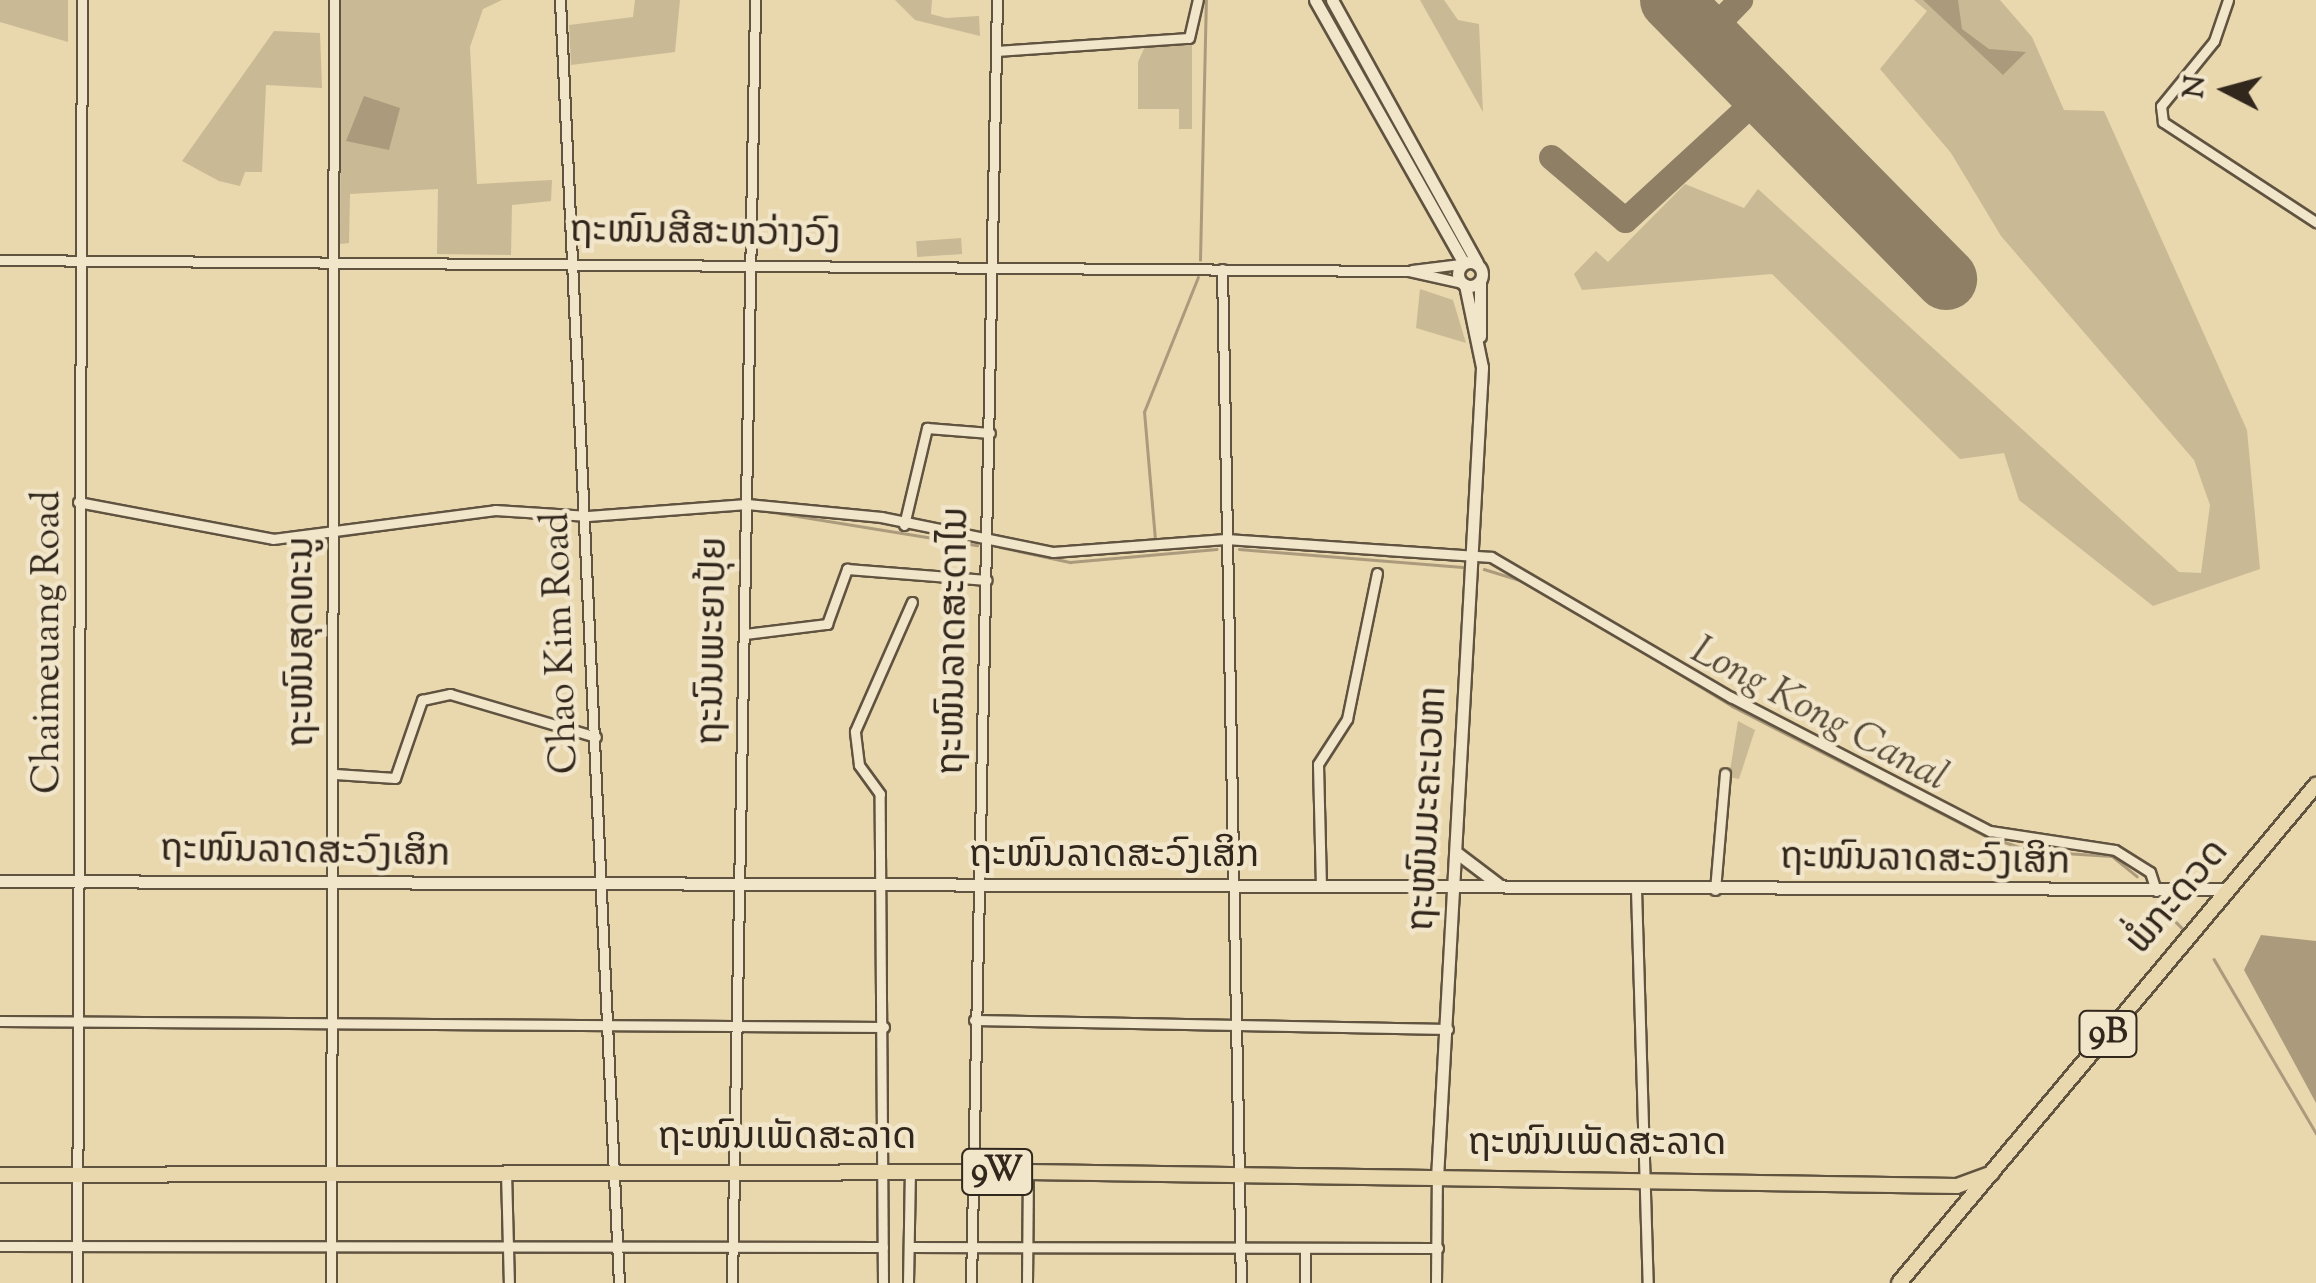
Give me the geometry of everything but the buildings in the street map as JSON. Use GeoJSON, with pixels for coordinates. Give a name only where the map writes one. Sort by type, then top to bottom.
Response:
{"type":"FeatureCollection","features":[{"type":"Feature","properties":{"kind":"main road","name":"ພໍ່ກະດວດ"},"geometry":{"type":"LineString","coordinates":[[1899,1283],[2316,785]]}},
{"type":"Feature","properties":{"kind":"main road","name":"ຖະໜົນເພັດສະລາດ"},"geometry":{"type":"LineString","coordinates":[[0,1175],[1028,1172],[1235,1177],[1645,1177],[1942,1186],[1992,1173]]}},
{"type":"Feature","properties":{"kind":"main road"},"geometry":{"type":"LineString","coordinates":[[1942,1186],[1959,1201],[1954,1218]]}},
{"type":"Feature","properties":{"kind":"street","name":"Chaimeuang Road"},"geometry":{"type":"LineString","coordinates":[[77,1283],[83,1024],[78,502],[82,0]]}},
{"type":"Feature","properties":{"kind":"street","name":"ຖະໜົນສຸດທະນູ"},"geometry":{"type":"LineString","coordinates":[[331,1283],[335,1024],[334,0]]}},
{"type":"Feature","properties":{"kind":"street","name":"Chao Kim Road"},"geometry":{"type":"LineString","coordinates":[[560,0],[612,1027],[620,1283]]}},
{"type":"Feature","properties":{"kind":"street","name":"ຖະນົນພະຍາປຸ້ຍ"},"geometry":{"type":"LineString","coordinates":[[732,1283],[755,0]]}},
{"type":"Feature","properties":{"kind":"street","name":"ຖະໜົນລາດສະດາໄນ"},"geometry":{"type":"LineString","coordinates":[[971,1283],[997,0]]}},
{"type":"Feature","properties":{"kind":"street"},"geometry":{"type":"LineString","coordinates":[[996,51],[1189,38],[1198,0]]}},
{"type":"Feature","properties":{"kind":"street"},"geometry":{"type":"LineString","coordinates":[[1315,0],[1467,263]]}},
{"type":"Feature","properties":{"kind":"street"},"geometry":{"type":"LineString","coordinates":[[1332,0],[1467,263],[1464,284],[1479,340]]}},
{"type":"Feature","properties":{"kind":"street"},"geometry":{"type":"LineString","coordinates":[[2228,0],[2214,41],[2161,106],[2163,122],[2316,222]]}},
{"type":"Feature","properties":{"kind":"street","name":"ຖະໜົນສີສະຫວ່າງວົງ"},"geometry":{"type":"LineString","coordinates":[[0,260],[1409,271]]}},
{"type":"Feature","properties":{"kind":"street"},"geometry":{"type":"LineString","coordinates":[[1409,271],[1467,263]]}},
{"type":"Feature","properties":{"kind":"street","name":"ຖະໜົນມະຄະເວຫາ"},"geometry":{"type":"LineString","coordinates":[[1436,1283],[1438,1178],[1474,557],[1480,282],[1467,263]]}},
{"type":"Feature","properties":{"kind":"street"},"geometry":{"type":"LineString","coordinates":[[1222,269],[1232,1028],[1241,1283]]}},
{"type":"Feature","properties":{"kind":"street"},"geometry":{"type":"LineString","coordinates":[[1409,271],[1464,284],[1480,282]]}},
{"type":"Feature","properties":{"kind":"street"},"geometry":{"type":"LineString","coordinates":[[904,524],[926,428],[990,433]]}},
{"type":"Feature","properties":{"kind":"street"},"geometry":{"type":"LineString","coordinates":[[78,502],[133,506],[222,534],[334,534],[495,510],[588,516],[747,504],[904,524],[1053,552],[1226,540],[1474,557],[1511,564],[1731,697],[1990,831],[2116,850],[2150,872],[2157,894]]}},
{"type":"Feature","properties":{"kind":"street"},"geometry":{"type":"LineString","coordinates":[[745,634],[827,624],[847,569],[987,580]]}},
{"type":"Feature","properties":{"kind":"street"},"geometry":{"type":"LineString","coordinates":[[1321,887],[1318,764],[1348,719],[1377,573]]}},
{"type":"Feature","properties":{"kind":"street"},"geometry":{"type":"LineString","coordinates":[[884,1283],[884,888],[880,794],[859,765],[855,731],[912,602]]}},
{"type":"Feature","properties":{"kind":"street"},"geometry":{"type":"LineString","coordinates":[[335,774],[396,778],[422,700],[450,694],[596,737]]}},
{"type":"Feature","properties":{"kind":"street"},"geometry":{"type":"LineString","coordinates":[[1715,890],[1725,773]]}},
{"type":"Feature","properties":{"kind":"street"},"geometry":{"type":"LineString","coordinates":[[1457,853],[1507,887]]}},
{"type":"Feature","properties":{"kind":"street","name":"ຖະໜົນລາດສະວົງເສິກ"},"geometry":{"type":"LineString","coordinates":[[0,881],[335,886],[742,883],[980,890],[1456,886],[2157,894],[2230,889]]}},
{"type":"Feature","properties":{"kind":"street"},"geometry":{"type":"LineString","coordinates":[[1636,889],[1648,1283]]}},
{"type":"Feature","properties":{"kind":"street"},"geometry":{"type":"LineString","coordinates":[[974,1020],[1232,1028],[1448,1028]]}},
{"type":"Feature","properties":{"kind":"street"},"geometry":{"type":"LineString","coordinates":[[0,1022],[884,1026]]}},
{"type":"Feature","properties":{"kind":"street"},"geometry":{"type":"LineString","coordinates":[[506,1172],[510,1283]]}},
{"type":"Feature","properties":{"kind":"street"},"geometry":{"type":"LineString","coordinates":[[908,1283],[910,1172]]}},
{"type":"Feature","properties":{"kind":"street"},"geometry":{"type":"LineString","coordinates":[[1027,1283],[1028,1172]]}},
{"type":"Feature","properties":{"kind":"street"},"geometry":{"type":"LineString","coordinates":[[0,1246],[618,1242],[884,1247]]}},
{"type":"Feature","properties":{"kind":"street"},"geometry":{"type":"LineString","coordinates":[[909,1247],[1438,1248]]}},
{"type":"Feature","properties":{"kind":"street"},"geometry":{"type":"LineString","coordinates":[[1305,1249],[1305,1283]]}},
{"type":"Feature","properties":{"kind":"shaded area"},"geometry":{"type":"Polygon","coordinates":[[[0,0],[68,0],[68,42],[0,22],[0,0]]]}},
{"type":"Feature","properties":{"kind":"shaded area"},"geometry":{"type":"Polygon","coordinates":[[[341,0],[502,0],[483,9],[470,47],[477,184],[552,180],[551,201],[512,205],[511,255],[437,254],[438,189],[350,194],[349,243],[340,244],[341,0]]]}},
{"type":"Feature","properties":{"kind":"shaded area"},"geometry":{"type":"Polygon","coordinates":[[[635,0],[680,0],[675,52],[571,65],[569,25],[633,17],[635,0]]]}},
{"type":"Feature","properties":{"kind":"shaded area"},"geometry":{"type":"Polygon","coordinates":[[[895,0],[932,0],[931,14],[946,18],[979,16],[980,36],[915,20],[895,0]]]}},
{"type":"Feature","properties":{"kind":"shaded area"},"geometry":{"type":"Polygon","coordinates":[[[1420,0],[1444,0],[1458,20],[1479,24],[1483,112],[1420,0]]]}},
{"type":"Feature","properties":{"kind":"shaded area"},"geometry":{"type":"Polygon","coordinates":[[[1914,0],[2000,0],[2032,37],[2064,110],[2104,111],[2247,430],[2260,569],[2153,606],[2019,500],[2004,453],[1960,459],[1772,274],[1582,290],[1574,274],[1596,251],[1608,262],[1685,184],[1744,208],[1758,189],[2179,572],[2201,573],[2210,505],[2194,460],[2001,236],[1951,153],[1880,69],[1927,11],[1914,0]]]}},
{"type":"Feature","properties":{"kind":"shaded area"},"geometry":{"type":"Polygon","coordinates":[[[1923,0],[1958,0],[1962,29],[1989,49],[2026,52],[2003,75],[1923,0]]]}},
{"type":"Feature","properties":{"kind":"shaded area"},"geometry":{"type":"Polygon","coordinates":[[[274,31],[320,33],[322,88],[266,85],[262,172],[245,172],[240,186],[219,181],[182,161],[274,31]]]}},
{"type":"Feature","properties":{"kind":"shaded area"},"geometry":{"type":"Polygon","coordinates":[[[1192,42],[1192,129],[1179,129],[1179,109],[1138,109],[1138,62],[1146,44],[1192,42]]]}},
{"type":"Feature","properties":{"kind":"shaded area"},"geometry":{"type":"Polygon","coordinates":[[[364,96],[400,108],[389,150],[346,141],[364,96]]]}},
{"type":"Feature","properties":{"kind":"shaded area"},"geometry":{"type":"Polygon","coordinates":[[[961,238],[962,254],[917,257],[916,241],[961,238]]]}},
{"type":"Feature","properties":{"kind":"shaded area"},"geometry":{"type":"Polygon","coordinates":[[[1420,289],[1453,300],[1466,343],[1416,328],[1420,289]]]}},
{"type":"Feature","properties":{"kind":"shaded area"},"geometry":{"type":"Polygon","coordinates":[[[1738,721],[1755,730],[1739,779],[1729,777],[1738,721]]]}},
{"type":"Feature","properties":{"kind":"shaded area"},"geometry":{"type":"Polygon","coordinates":[[[2261,935],[2316,941],[2316,1103],[2244,970],[2261,935]]]}},
{"type":"Feature","properties":{"kind":"waterway"},"geometry":{"type":"LineString","coordinates":[[1200,260],[1206,0]]}},
{"type":"Feature","properties":{"kind":"waterway"},"geometry":{"type":"LineString","coordinates":[[1155,540],[1144,412],[1198,277]]}},
{"type":"Feature","properties":{"kind":"waterway","name":"Long Kong Canal"},"geometry":{"type":"LineString","coordinates":[[754,509],[977,545]]}},
{"type":"Feature","properties":{"kind":"waterway","name":"Long Kong Canal"},"geometry":{"type":"LineString","coordinates":[[471,517],[498,515]]}},
{"type":"Feature","properties":{"kind":"waterway","name":"Long Kong Canal"},"geometry":{"type":"LineString","coordinates":[[341,536],[443,521]]}},
{"type":"Feature","properties":{"kind":"waterway","name":"Long Kong Canal"},"geometry":{"type":"LineString","coordinates":[[195,528],[273,543],[324,537]]}},
{"type":"Feature","properties":{"kind":"waterway","name":"Long Kong Canal"},"geometry":{"type":"LineString","coordinates":[[1000,547],[1070,562],[1216,549]]}},
{"type":"Feature","properties":{"kind":"waterway","name":"Long Kong Canal"},"geometry":{"type":"LineString","coordinates":[[1239,549],[1462,567]]}},
{"type":"Feature","properties":{"kind":"waterway","name":"Long Kong Canal"},"geometry":{"type":"LineString","coordinates":[[1484,569],[1526,582]]}},
{"type":"Feature","properties":{"kind":"waterway","name":"Long Kong Canal"},"geometry":{"type":"LineString","coordinates":[[1606,629],[1732,706],[1984,835],[2031,851],[2112,856],[2137,876]]}},
{"type":"Feature","properties":{"kind":"waterway","name":"Long Kong Canal"},"geometry":{"type":"LineString","coordinates":[[2158,904],[2185,931]]}},
{"type":"Feature","properties":{"kind":"waterway","name":"Long Kong Canal"},"geometry":{"type":"LineString","coordinates":[[2214,959],[2316,1133]]}},
{"type":"Feature","properties":{"kind":"taxiway"},"geometry":{"type":"LineString","coordinates":[[1706,35],[1740,0]]}},
{"type":"Feature","properties":{"kind":"taxiway"},"geometry":{"type":"LineString","coordinates":[[1551,157],[1625,220],[1763,93]]}},
{"type":"Feature","properties":{"kind":"runway"},"geometry":{"type":"LineString","coordinates":[[1671,0],[1946,279]]}}]}
